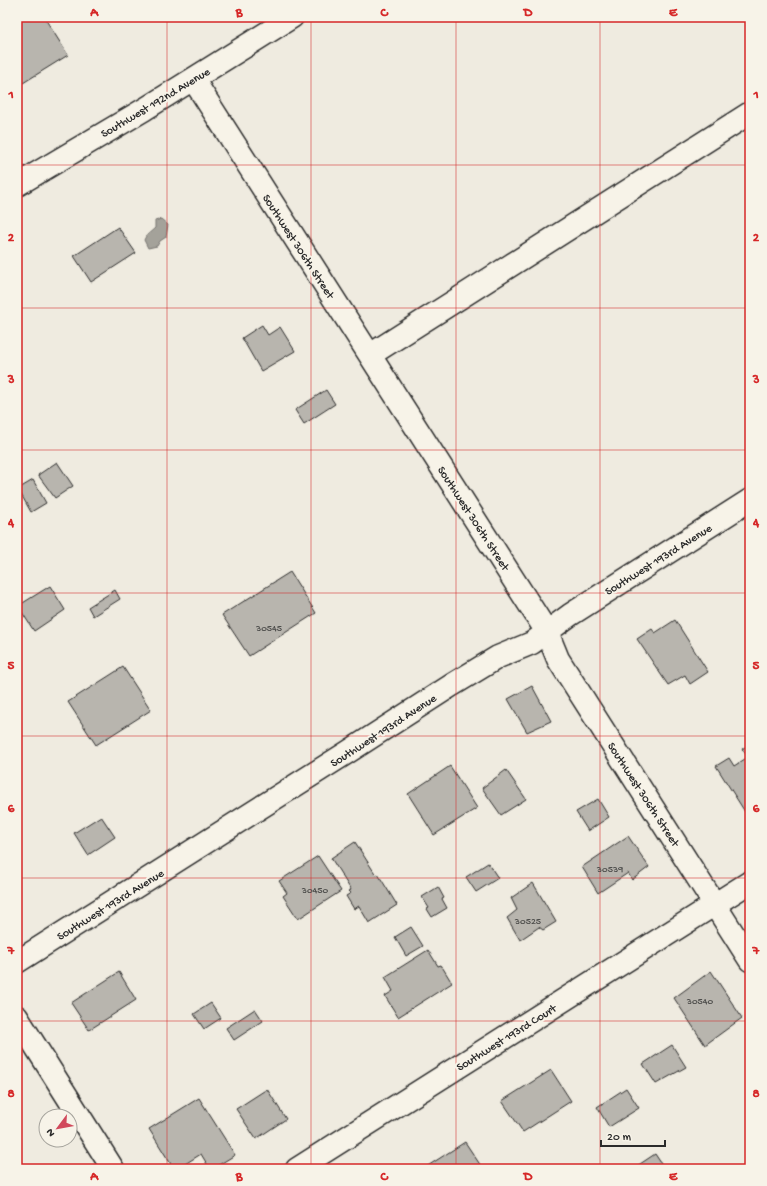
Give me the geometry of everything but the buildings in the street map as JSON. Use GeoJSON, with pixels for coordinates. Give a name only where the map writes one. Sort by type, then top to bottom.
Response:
{"type":"FeatureCollection","features":[{"type":"Feature","properties":{"kind":"street","name":"Southwest 192nd Avenue"},"geometry":{"type":"LineString","coordinates":[[17,185],[193,79],[292,17]]}},
{"type":"Feature","properties":{"kind":"street","name":"Southwest 306th Street"},"geometry":{"type":"LineString","coordinates":[[193,79],[548,632],[558,659],[750,960]]}},
{"type":"Feature","properties":{"kind":"street"},"geometry":{"type":"LineString","coordinates":[[370,355],[750,113]]}},
{"type":"Feature","properties":{"kind":"street","name":"Southwest 193rd Avenue"},"geometry":{"type":"LineString","coordinates":[[17,962],[489,662],[532,643],[570,615],[750,500]]}},
{"type":"Feature","properties":{"kind":"street","name":"Southwest 193rd Court"},"geometry":{"type":"LineString","coordinates":[[297,1169],[750,882]]}},
{"type":"Feature","properties":{"kind":"street"},"geometry":{"type":"LineString","coordinates":[[17,1017],[113,1169]]}},
{"type":"Feature","properties":{"kind":"shaded area"},"geometry":{"type":"Polygon","coordinates":[[[161,219],[168,225],[166,237],[160,241],[157,246],[148,248],[144,240],[146,236],[155,228],[155,221],[161,219]]]}}]}
